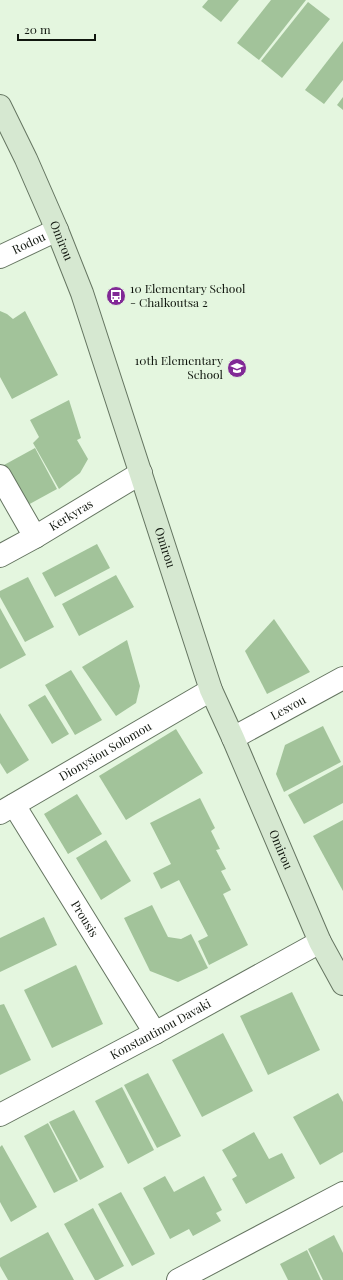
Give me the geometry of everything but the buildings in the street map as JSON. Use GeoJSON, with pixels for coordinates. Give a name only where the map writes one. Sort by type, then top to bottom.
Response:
{"type":"FeatureCollection","features":[{"type":"Feature","properties":{"kind":"street","name":"Omirou"},"geometry":{"type":"LineString","coordinates":[[0,106],[26,159],[57,230],[82,293],[211,690],[320,942],[343,984]]}},
{"type":"Feature","properties":{"kind":"street","name":"Rodou"},"geometry":{"type":"LineString","coordinates":[[0,257],[57,230]]}},
{"type":"Feature","properties":{"kind":"street","name":"Kerkyras"},"geometry":{"type":"LineString","coordinates":[[0,556],[35,537],[141,473]]}},
{"type":"Feature","properties":{"kind":"street"},"geometry":{"type":"LineString","coordinates":[[0,476],[35,537]]}},
{"type":"Feature","properties":{"kind":"street","name":"Lesvou"},"geometry":{"type":"LineString","coordinates":[[233,738],[343,678]]}},
{"type":"Feature","properties":{"kind":"street","name":"Dionysiou Solomou"},"geometry":{"type":"LineString","coordinates":[[7,809],[211,690]]}},
{"type":"Feature","properties":{"kind":"street","name":"Prousis"},"geometry":{"type":"LineString","coordinates":[[7,809],[155,1033]]}},
{"type":"Feature","properties":{"kind":"street","name":"Konstantinou Davaki"},"geometry":{"type":"LineString","coordinates":[[0,1115],[155,1033],[320,942]]}},
{"type":"Feature","properties":{"kind":"street"},"geometry":{"type":"LineString","coordinates":[[178,1280],[343,1193]]}},
{"type":"Feature","properties":{"kind":"place","name":"10 Elementary School - Chalkoutsa 2"},"geometry":{"type":"Point","coordinates":[116,296]}},
{"type":"Feature","properties":{"kind":"place","name":"10th Elementary School"},"geometry":{"type":"Point","coordinates":[237,368]}}]}
